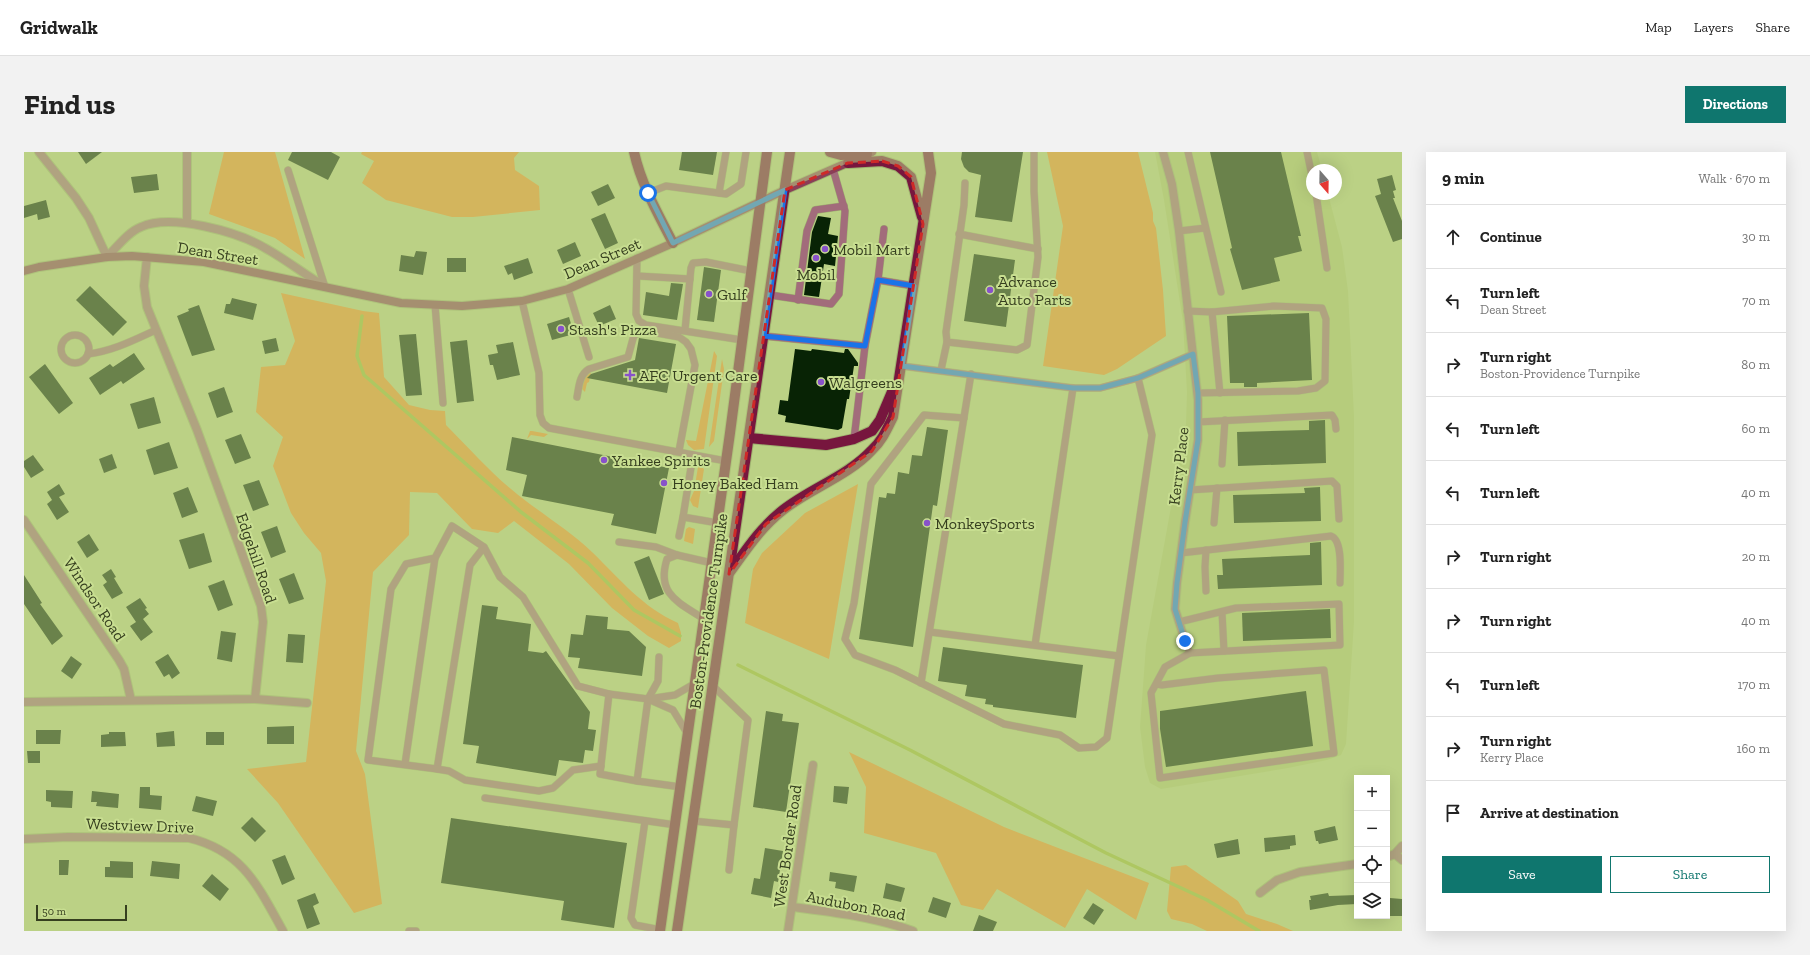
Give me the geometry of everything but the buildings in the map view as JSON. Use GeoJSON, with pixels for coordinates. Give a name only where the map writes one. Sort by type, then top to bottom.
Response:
{"type":"FeatureCollection","features":[{"type":"Feature","properties":{"kind":"main road"},"geometry":{"type":"LineString","coordinates":[[634,152],[637,168],[673,243]]}},
{"type":"Feature","properties":{"kind":"main road","name":"Boston-Providence Turnpike"},"geometry":{"type":"LineString","coordinates":[[660,930],[718,523],[759,202],[767,152]]}},
{"type":"Feature","properties":{"kind":"main road","name":"Boston-Providence Turnpike"},"geometry":{"type":"LineString","coordinates":[[677,931],[790,152]]}},
{"type":"Feature","properties":{"kind":"main road"},"geometry":{"type":"LineString","coordinates":[[830,152],[841,155],[869,153]]}},
{"type":"Feature","properties":{"kind":"main road"},"geometry":{"type":"LineString","coordinates":[[729,574],[766,524],[804,495],[843,472],[872,451],[883,437],[893,417],[931,173],[928,152]]}},
{"type":"Feature","properties":{"kind":"main road","name":"Dean Street"},"geometry":{"type":"LineString","coordinates":[[24,271],[38,267],[107,257],[147,257],[204,262],[401,303],[476,306],[522,301],[547,296],[568,289],[673,243],[785,190],[869,153]]}},
{"type":"Feature","properties":{"kind":"main road"},"geometry":{"type":"LineString","coordinates":[[848,163],[882,161],[898,166],[911,177],[918,199],[923,224]]}},
{"type":"Feature","properties":{"kind":"main road"},"geometry":{"type":"LineString","coordinates":[[749,438],[826,445],[854,439],[872,431],[880,420],[902,366]]}},
{"type":"Feature","properties":{"kind":"street"},"geometry":{"type":"LineString","coordinates":[[39,152],[72,192],[89,218],[107,257]]}},
{"type":"Feature","properties":{"kind":"street"},"geometry":{"type":"LineString","coordinates":[[186,152],[187,222]]}},
{"type":"Feature","properties":{"kind":"street","name":"Kerry Place"},"geometry":{"type":"LineString","coordinates":[[1163,152],[1172,184],[1180,231],[1187,311],[1198,393],[1198,440],[1181,553],[1175,609],[1185,641]]}},
{"type":"Feature","properties":{"kind":"street","name":"Dean Street"},"geometry":{"type":"LineString","coordinates":[[107,257],[140,227],[155,222],[187,222],[227,232],[264,247],[325,287]]}},
{"type":"Feature","properties":{"kind":"street","name":"Edgehill Road"},"geometry":{"type":"LineString","coordinates":[[147,257],[144,286],[147,306],[197,430],[261,606],[263,622],[255,699]]}},
{"type":"Feature","properties":{"kind":"street","name":"Windsor Road"},"geometry":{"type":"LineString","coordinates":[[24,520],[120,660],[124,669],[131,700]]}},
{"type":"Feature","properties":{"kind":"street"},"geometry":{"type":"LineString","coordinates":[[24,702],[255,699],[307,703]]}},
{"type":"Feature","properties":{"kind":"street","name":"West Border Road"},"geometry":{"type":"LineString","coordinates":[[788,931],[793,907],[813,765]]}},
{"type":"Feature","properties":{"kind":"street","name":"Westview Drive"},"geometry":{"type":"LineString","coordinates":[[24,839],[68,837],[189,838],[203,841],[216,847],[237,861],[257,884],[283,931]]}},
{"type":"Feature","properties":{"kind":"street"},"geometry":{"type":"LineString","coordinates":[[1402,846],[1391,855],[1402,860]]}},
{"type":"Feature","properties":{"kind":"street"},"geometry":{"type":"LineString","coordinates":[[1260,894],[1277,880],[1300,872],[1354,864]]}},
{"type":"Feature","properties":{"kind":"street","name":"Audubon Road"},"geometry":{"type":"LineString","coordinates":[[793,907],[841,913],[897,925],[913,931]]}},
{"type":"Feature","properties":{"kind":"lane"},"geometry":{"type":"LineString","coordinates":[[719,193],[726,152]]}},
{"type":"Feature","properties":{"kind":"lane"},"geometry":{"type":"LineString","coordinates":[[648,193],[666,186],[726,194],[741,184],[746,152]]}},
{"type":"Feature","properties":{"kind":"lane"},"geometry":{"type":"LineString","coordinates":[[947,342],[1017,350],[1028,345],[1038,257],[1034,191],[1034,152]]}},
{"type":"Feature","properties":{"kind":"lane"},"geometry":{"type":"LineString","coordinates":[[1188,152],[1221,292]]}},
{"type":"Feature","properties":{"kind":"lane"},"geometry":{"type":"LineString","coordinates":[[1307,152],[1310,164]]}},
{"type":"Feature","properties":{"kind":"lane"},"geometry":{"type":"LineString","coordinates":[[770,296],[831,304],[839,294],[845,211],[833,169]]}},
{"type":"Feature","properties":{"kind":"lane"},"geometry":{"type":"LineString","coordinates":[[288,170],[325,287]]}},
{"type":"Feature","properties":{"kind":"lane"},"geometry":{"type":"LineString","coordinates":[[941,370],[947,342],[946,332],[965,184]]}},
{"type":"Feature","properties":{"kind":"lane"},"geometry":{"type":"LineString","coordinates":[[1317,200],[1327,268]]}},
{"type":"Feature","properties":{"kind":"lane"},"geometry":{"type":"LineString","coordinates":[[798,300],[807,231],[810,220],[815,210],[844,206]]}},
{"type":"Feature","properties":{"kind":"lane"},"geometry":{"type":"LineString","coordinates":[[1180,231],[1205,228]]}},
{"type":"Feature","properties":{"kind":"lane"},"geometry":{"type":"LineString","coordinates":[[854,439],[865,346],[878,280],[884,229]]}},
{"type":"Feature","properties":{"kind":"lane"},"geometry":{"type":"LineString","coordinates":[[959,234],[1038,249]]}},
{"type":"Feature","properties":{"kind":"lane"},"geometry":{"type":"LineString","coordinates":[[637,258],[638,276],[636,314],[639,321],[646,325],[742,340]]}},
{"type":"Feature","properties":{"kind":"lane"},"geometry":{"type":"LineString","coordinates":[[684,330],[690,268],[693,263],[700,261],[751,271]]}},
{"type":"Feature","properties":{"kind":"lane"},"geometry":{"type":"LineString","coordinates":[[638,276],[690,279]]}},
{"type":"Feature","properties":{"kind":"lane"},"geometry":{"type":"LineString","coordinates":[[878,280],[914,286]]}},
{"type":"Feature","properties":{"kind":"lane"},"geometry":{"type":"LineString","coordinates":[[568,289],[589,357]]}},
{"type":"Feature","properties":{"kind":"lane"},"geometry":{"type":"LineString","coordinates":[[522,301],[538,367],[540,411],[545,426],[726,461]]}},
{"type":"Feature","properties":{"kind":"lane"},"geometry":{"type":"LineString","coordinates":[[435,305],[443,403]]}},
{"type":"Feature","properties":{"kind":"lane"},"geometry":{"type":"LineString","coordinates":[[1187,311],[1212,312],[1274,306],[1322,308],[1326,318],[1325,381],[1316,388],[1298,391],[1198,393]]}},
{"type":"Feature","properties":{"kind":"lane"},"geometry":{"type":"LineString","coordinates":[[1212,312],[1220,393]]}},
{"type":"Feature","properties":{"kind":"lane"},"geometry":{"type":"LineString","coordinates":[[88,354],[89,345],[83,337],[79,335],[69,336],[62,342],[62,355],[69,362],[73,363],[82,361],[88,354],[117,348],[156,330]]}},
{"type":"Feature","properties":{"kind":"lane"},"geometry":{"type":"LineString","coordinates":[[577,397],[580,380],[584,372],[588,369],[628,358],[632,338],[637,333],[646,331],[683,339],[689,344],[694,357],[695,365],[679,451]]}},
{"type":"Feature","properties":{"kind":"lane"},"geometry":{"type":"LineString","coordinates":[[764,336],[865,346]]}},
{"type":"Feature","properties":{"kind":"lane"},"geometry":{"type":"LineString","coordinates":[[902,366],[1073,388],[1100,388],[1138,378],[1193,354]]}},
{"type":"Feature","properties":{"kind":"lane"},"geometry":{"type":"LineString","coordinates":[[921,683],[971,374]]}},
{"type":"Feature","properties":{"kind":"lane"},"geometry":{"type":"LineString","coordinates":[[964,418],[924,416],[871,484],[854,603],[845,639],[855,655],[895,670],[1004,724],[1060,735],[1079,748],[1096,747],[1107,738],[1152,435],[1138,378]]}},
{"type":"Feature","properties":{"kind":"lane"},"geometry":{"type":"LineString","coordinates":[[1036,645],[1073,388]]}},
{"type":"Feature","properties":{"kind":"lane"},"geometry":{"type":"LineString","coordinates":[[1198,422],[1332,415],[1335,420],[1336,429]]}},
{"type":"Feature","properties":{"kind":"lane"},"geometry":{"type":"LineString","coordinates":[[1222,464],[1225,420]]}},
{"type":"Feature","properties":{"kind":"lane"},"geometry":{"type":"LineString","coordinates":[[679,536],[693,455]]}},
{"type":"Feature","properties":{"kind":"lane"},"geometry":{"type":"LineString","coordinates":[[1190,490],[1332,481],[1337,486],[1339,519]]}},
{"type":"Feature","properties":{"kind":"lane"},"geometry":{"type":"LineString","coordinates":[[1214,523],[1217,488]]}},
{"type":"Feature","properties":{"kind":"lane"},"geometry":{"type":"LineString","coordinates":[[683,517],[718,523]]}},
{"type":"Feature","properties":{"kind":"lane"},"geometry":{"type":"LineString","coordinates":[[405,764],[435,558],[452,526],[484,547],[500,577],[523,597],[578,686],[609,694],[648,699],[675,695],[694,684]]}},
{"type":"Feature","properties":{"kind":"lane"},"geometry":{"type":"LineString","coordinates":[[1181,553],[1331,536],[1335,537],[1339,547],[1340,583]]}},
{"type":"Feature","properties":{"kind":"lane"},"geometry":{"type":"LineString","coordinates":[[619,542],[656,547],[677,555],[712,563]]}},
{"type":"Feature","properties":{"kind":"lane"},"geometry":{"type":"LineString","coordinates":[[437,769],[470,565],[484,547]]}},
{"type":"Feature","properties":{"kind":"lane"},"geometry":{"type":"LineString","coordinates":[[1206,550],[1206,591]]}},
{"type":"Feature","properties":{"kind":"lane"},"geometry":{"type":"LineString","coordinates":[[677,555],[667,559],[663,572],[666,587],[671,597],[704,619]]}},
{"type":"Feature","properties":{"kind":"lane"},"geometry":{"type":"LineString","coordinates":[[435,558],[406,564],[391,589],[368,760],[449,771],[465,780],[539,791],[553,788],[573,770],[601,766]]}},
{"type":"Feature","properties":{"kind":"lane"},"geometry":{"type":"LineString","coordinates":[[1156,684],[1162,685],[1218,678],[1324,670],[1334,753],[1160,778],[1151,694],[1156,684],[1165,667],[1190,653],[1340,645],[1339,604],[1236,608],[1179,622]]}},
{"type":"Feature","properties":{"kind":"lane"},"geometry":{"type":"LineString","coordinates":[[1222,612],[1224,651]]}},
{"type":"Feature","properties":{"kind":"lane"},"geometry":{"type":"LineString","coordinates":[[930,632],[1119,656]]}},
{"type":"Feature","properties":{"kind":"lane"},"geometry":{"type":"LineString","coordinates":[[1185,641],[1190,653]]}},
{"type":"Feature","properties":{"kind":"lane"},"geometry":{"type":"LineString","coordinates":[[637,781],[648,699],[658,681],[659,657]]}},
{"type":"Feature","properties":{"kind":"lane"},"geometry":{"type":"LineString","coordinates":[[713,686],[748,720],[729,870]]}},
{"type":"Feature","properties":{"kind":"lane"},"geometry":{"type":"LineString","coordinates":[[609,694],[600,774],[681,787]]}},
{"type":"Feature","properties":{"kind":"lane"},"geometry":{"type":"LineString","coordinates":[[648,699],[673,710],[687,733]]}},
{"type":"Feature","properties":{"kind":"lane"},"geometry":{"type":"LineString","coordinates":[[485,798],[676,825]]}},
{"type":"Feature","properties":{"kind":"lane"},"geometry":{"type":"LineString","coordinates":[[645,821],[631,918],[635,924],[660,930]]}},
{"type":"Feature","properties":{"kind":"lane"},"geometry":{"type":"LineString","coordinates":[[693,821],[734,825]]}},
{"type":"Feature","properties":{"kind":"lane"},"geometry":{"type":"LineString","coordinates":[[409,931],[416,931]]}},
{"type":"Feature","properties":{"kind":"highlighted area"},"geometry":{"type":"Polygon","coordinates":[[[882,161],[898,166],[911,177],[923,224],[893,417],[872,451],[766,524],[729,574],[785,190],[848,163],[882,161]]]}},
{"type":"Feature","properties":{"kind":"shaded area"},"geometry":{"type":"Polygon","coordinates":[[[224,152],[275,152],[305,259],[275,238],[209,214],[224,152]]]}},
{"type":"Feature","properties":{"kind":"shaded area"},"geometry":{"type":"Polygon","coordinates":[[[362,152],[519,152],[514,158],[515,170],[539,186],[540,210],[473,217],[452,217],[386,200],[362,183],[374,161],[361,154],[362,152]]]}},
{"type":"Feature","properties":{"kind":"shaded area"},"geometry":{"type":"Polygon","coordinates":[[[1047,152],[1138,152],[1153,213],[1153,221],[1156,228],[1163,290],[1166,336],[1117,369],[1104,375],[1043,366],[1063,226],[1047,152]]]}},
{"type":"Feature","properties":{"kind":"shaded area"},"geometry":{"type":"Polygon","coordinates":[[[1155,152],[1317,152],[1320,164],[1306,164],[1306,200],[1330,200],[1342,247],[1348,291],[1354,416],[1354,622],[1346,744],[1341,755],[1327,760],[1288,768],[1161,789],[1150,783],[1145,767],[1140,727],[1146,645],[1186,424],[1187,392],[1183,322],[1155,152]]]}},
{"type":"Feature","properties":{"kind":"shaded area"},"geometry":{"type":"Polygon","coordinates":[[[281,293],[363,311],[379,313],[384,377],[409,405],[430,410],[445,411],[446,425],[502,482],[583,544],[642,601],[678,623],[681,633],[681,641],[669,648],[648,636],[612,608],[569,564],[514,521],[498,533],[472,529],[437,493],[410,492],[409,535],[373,572],[356,751],[365,774],[382,904],[354,913],[278,803],[247,769],[306,762],[326,581],[321,553],[304,533],[291,513],[273,466],[283,437],[256,412],[261,367],[285,365],[295,341],[281,293]]]}},
{"type":"Feature","properties":{"kind":"shaded area"},"geometry":{"type":"Polygon","coordinates":[[[714,351],[717,356],[704,449],[694,450],[688,445],[686,440],[696,441],[714,351]]]}},
{"type":"Feature","properties":{"kind":"shaded area"},"geometry":{"type":"Polygon","coordinates":[[[722,359],[724,369],[714,441],[709,447],[722,359]]]}},
{"type":"Feature","properties":{"kind":"shaded area"},"geometry":{"type":"Polygon","coordinates":[[[591,372],[585,392],[581,388],[584,378],[591,372]]]}},
{"type":"Feature","properties":{"kind":"shaded area"},"geometry":{"type":"Polygon","coordinates":[[[530,431],[548,434],[544,437],[531,435],[527,439],[530,431]]]}},
{"type":"Feature","properties":{"kind":"shaded area"},"geometry":{"type":"Polygon","coordinates":[[[700,466],[704,469],[698,508],[693,506],[690,500],[694,491],[698,467],[700,466]]]}},
{"type":"Feature","properties":{"kind":"shaded area"},"geometry":{"type":"Polygon","coordinates":[[[858,484],[829,659],[745,623],[753,569],[762,553],[805,513],[858,484]]]}},
{"type":"Feature","properties":{"kind":"shaded area"},"geometry":{"type":"Polygon","coordinates":[[[689,527],[695,529],[693,544],[684,541],[686,529],[689,527]]]}},
{"type":"Feature","properties":{"kind":"shaded area"},"geometry":{"type":"Polygon","coordinates":[[[849,752],[1004,827],[1149,883],[1136,920],[1087,889],[1065,928],[997,889],[983,910],[961,905],[936,853],[864,833],[866,787],[849,752]]]}},
{"type":"Feature","properties":{"kind":"shaded area"},"geometry":{"type":"Polygon","coordinates":[[[1186,865],[1238,901],[1246,914],[1293,931],[1207,931],[1192,924],[1171,919],[1167,911],[1171,867],[1186,865]]]}},
{"type":"Feature","properties":{"kind":"waterway"},"geometry":{"type":"LineString","coordinates":[[362,316],[357,356],[364,375],[521,512],[588,563],[634,610],[680,636]]}},
{"type":"Feature","properties":{"kind":"waterway"},"geometry":{"type":"LineString","coordinates":[[738,665],[910,750],[1106,853],[1207,900],[1259,931]]}},
{"type":"Feature","properties":{"kind":"place","name":"Mobil Mart"},"geometry":{"type":"Point","coordinates":[825,249]}},
{"type":"Feature","properties":{"kind":"place","name":"Mobil"},"geometry":{"type":"Point","coordinates":[816,258]}},
{"type":"Feature","properties":{"kind":"place","name":"Advance Auto Parts"},"geometry":{"type":"Point","coordinates":[990,290]}},
{"type":"Feature","properties":{"kind":"place","name":"Gulf"},"geometry":{"type":"Point","coordinates":[709,294]}},
{"type":"Feature","properties":{"kind":"place","name":"Stash's Pizza"},"geometry":{"type":"Point","coordinates":[561,329]}},
{"type":"Feature","properties":{"kind":"place","name":"AFC Urgent Care"},"geometry":{"type":"Point","coordinates":[630,375]}},
{"type":"Feature","properties":{"kind":"place","name":"Walgreens"},"geometry":{"type":"Point","coordinates":[821,382]}},
{"type":"Feature","properties":{"kind":"place","name":"Yankee Spirits"},"geometry":{"type":"Point","coordinates":[604,460]}},
{"type":"Feature","properties":{"kind":"place","name":"Honey Baked Ham"},"geometry":{"type":"Point","coordinates":[664,483]}},
{"type":"Feature","properties":{"kind":"place","name":"MonkeySports"},"geometry":{"type":"Point","coordinates":[927,523]}},
{"type":"Feature","properties":{"kind":"route"},"geometry":{"type":"LineString","coordinates":[[648,193],[673,243],[785,190],[764,336],[865,346],[878,280],[914,286],[902,366],[1073,388],[1100,388],[1138,378],[1193,354],[1198,393],[1198,440],[1185,522],[1175,609],[1185,641]]}}]}
